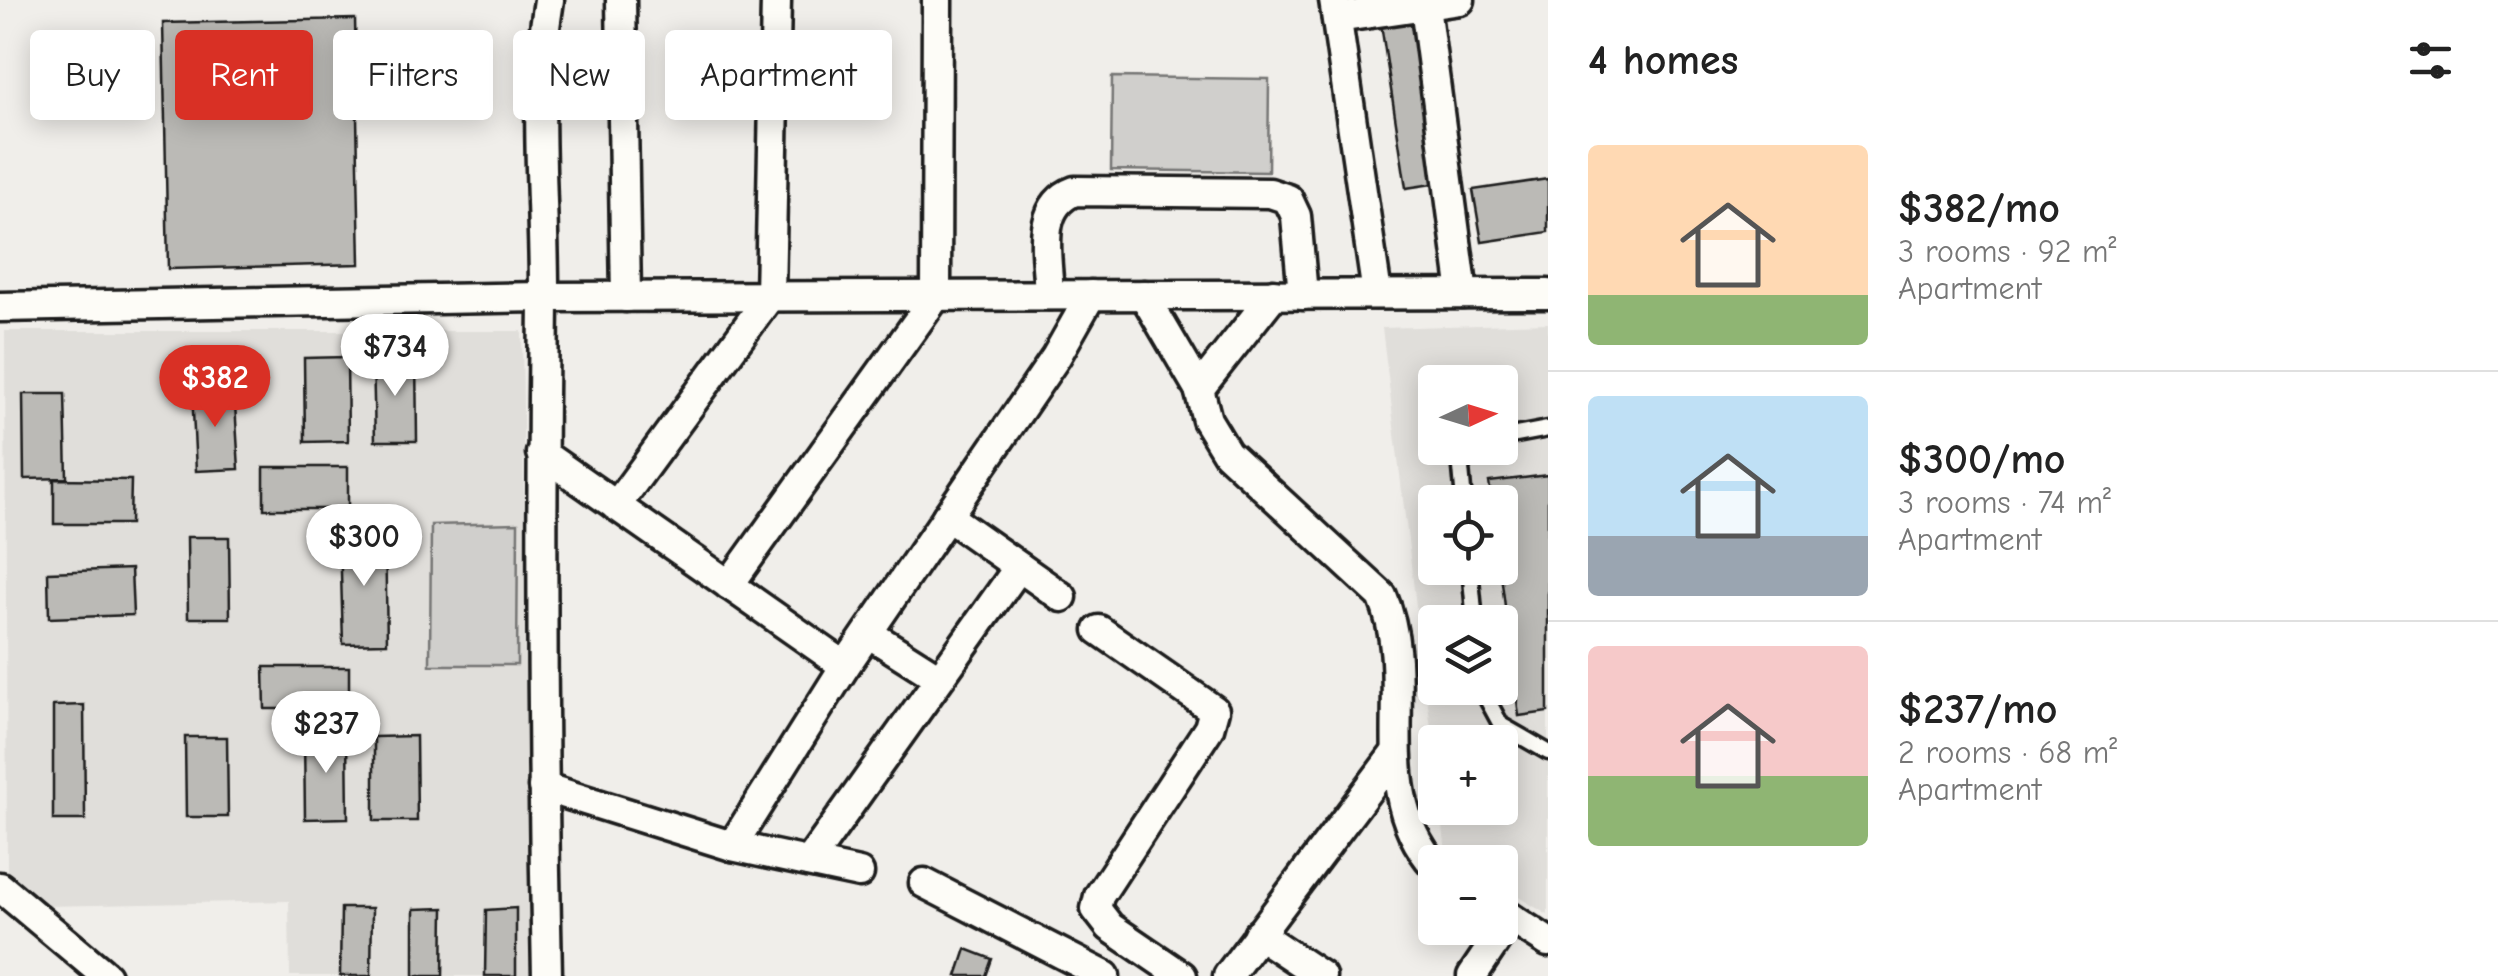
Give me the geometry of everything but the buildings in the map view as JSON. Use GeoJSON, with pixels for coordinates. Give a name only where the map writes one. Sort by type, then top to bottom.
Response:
{"type":"FeatureCollection","features":[{"type":"Feature","properties":{"kind":"street"},"geometry":{"type":"LineString","coordinates":[[547,976],[541,454],[544,297],[538,61],[548,0]]}},
{"type":"Feature","properties":{"kind":"street"},"geometry":{"type":"LineString","coordinates":[[621,0],[626,297]]}},
{"type":"Feature","properties":{"kind":"street"},"geometry":{"type":"LineString","coordinates":[[616,506],[770,296],[776,0]]}},
{"type":"Feature","properties":{"kind":"street"},"geometry":{"type":"LineString","coordinates":[[729,585],[936,296],[936,0]]}},
{"type":"Feature","properties":{"kind":"street"},"geometry":{"type":"LineString","coordinates":[[1377,294],[1336,9],[1425,6],[1460,0]]}},
{"type":"Feature","properties":{"kind":"street"},"geometry":{"type":"LineString","coordinates":[[1425,6],[1463,294]]}},
{"type":"Feature","properties":{"kind":"street"},"geometry":{"type":"LineString","coordinates":[[1048,295],[1048,212],[1058,197],[1075,191],[1270,193],[1288,200],[1296,216],[1303,294]]}},
{"type":"Feature","properties":{"kind":"street"},"geometry":{"type":"LineString","coordinates":[[1199,389],[1274,294]]}},
{"type":"Feature","properties":{"kind":"street"},"geometry":{"type":"LineString","coordinates":[[0,307],[544,297],[1548,294]]}},
{"type":"Feature","properties":{"kind":"street"},"geometry":{"type":"LineString","coordinates":[[732,846],[846,666],[1056,357],[1091,295]]}},
{"type":"Feature","properties":{"kind":"street"},"geometry":{"type":"LineString","coordinates":[[1144,295],[1199,389],[1207,420],[1227,453],[1382,596],[1394,622],[1394,756],[1406,817],[1418,847]]}},
{"type":"Feature","properties":{"kind":"street"},"geometry":{"type":"LineString","coordinates":[[541,454],[846,666]]}},
{"type":"Feature","properties":{"kind":"street"},"geometry":{"type":"LineString","coordinates":[[947,516],[1062,598]]}},
{"type":"Feature","properties":{"kind":"street"},"geometry":{"type":"LineString","coordinates":[[809,862],[1019,568]]}},
{"type":"Feature","properties":{"kind":"street"},"geometry":{"type":"LineString","coordinates":[[1099,630],[1214,710],[1208,728],[1099,896],[1096,910],[1110,926],[1182,976]]}},
{"type":"Feature","properties":{"kind":"street"},"geometry":{"type":"LineString","coordinates":[[868,633],[939,678]]}},
{"type":"Feature","properties":{"kind":"street"},"geometry":{"type":"LineString","coordinates":[[1228,976],[1394,756]]}},
{"type":"Feature","properties":{"kind":"street"},"geometry":{"type":"LineString","coordinates":[[543,787],[732,846],[860,873]]}},
{"type":"Feature","properties":{"kind":"street"},"geometry":{"type":"LineString","coordinates":[[924,882],[1105,976]]}},
{"type":"Feature","properties":{"kind":"street"},"geometry":{"type":"LineString","coordinates":[[0,888],[106,976]]}},
{"type":"Feature","properties":{"kind":"street"},"geometry":{"type":"LineString","coordinates":[[1518,923],[1548,942]]}},
{"type":"Feature","properties":{"kind":"street"},"geometry":{"type":"LineString","coordinates":[[1258,934],[1321,976]]}},
{"type":"Feature","properties":{"kind":"street"},"geometry":{"type":"LineString","coordinates":[[1472,976],[1489,945]]}},
{"type":"Feature","properties":{"kind":"lane"},"geometry":{"type":"LineString","coordinates":[[1518,435],[1548,429]]}},
{"type":"Feature","properties":{"kind":"lane"},"geometry":{"type":"LineString","coordinates":[[1490,705],[1501,725],[1548,752]]}},
{"type":"Feature","properties":{"kind":"shaded area"},"geometry":{"type":"Polygon","coordinates":[[[1112,77],[1269,79],[1268,172],[1111,170],[1112,77]]]}},
{"type":"Feature","properties":{"kind":"shaded area"},"geometry":{"type":"Polygon","coordinates":[[[1548,323],[1548,915],[1518,897],[1518,845],[1445,845],[1443,825],[1518,825],[1518,725],[1431,725],[1428,705],[1518,705],[1518,605],[1418,605],[1418,622],[1382,328],[1548,323]]]}},
{"type":"Feature","properties":{"kind":"shaded area"},"geometry":{"type":"Polygon","coordinates":[[[5,331],[522,331],[530,976],[290,976],[289,901],[46,906],[7,871],[5,331]]]}},
{"type":"Feature","properties":{"kind":"shaded area"},"geometry":{"type":"Polygon","coordinates":[[[518,523],[517,665],[430,665],[431,525],[518,523]]]}}]}
